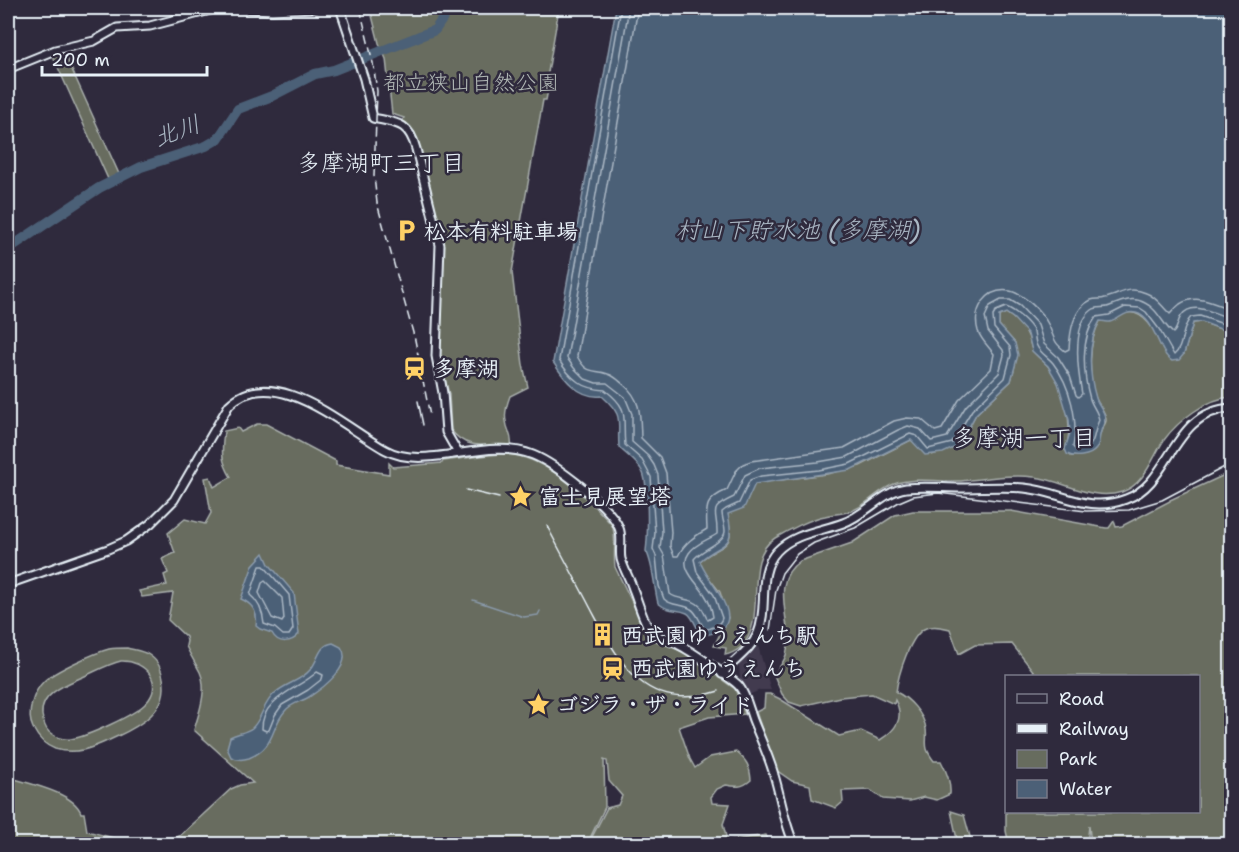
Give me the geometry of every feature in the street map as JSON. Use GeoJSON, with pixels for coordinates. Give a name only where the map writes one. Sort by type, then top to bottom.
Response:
{"type":"FeatureCollection","features":[{"type":"Feature","properties":{"kind":"street"},"geometry":{"type":"LineString","coordinates":[[8,69],[55,50],[94,41],[117,28],[150,26],[218,8]]}},
{"type":"Feature","properties":{"kind":"street"},"geometry":{"type":"LineString","coordinates":[[234,8],[272,10],[314,8]]}},
{"type":"Feature","properties":{"kind":"street"},"geometry":{"type":"LineString","coordinates":[[340,8],[357,56],[373,118],[407,128],[412,135],[416,149],[440,245],[436,356],[443,393],[446,432],[459,453]]}},
{"type":"Feature","properties":{"kind":"street"},"geometry":{"type":"LineString","coordinates":[[8,584],[108,549],[141,531],[174,500],[223,411],[237,397],[254,390],[272,389],[284,393],[330,415],[395,455],[409,458],[503,449],[527,453],[547,462],[590,494],[618,526],[621,560],[650,629],[656,635],[684,647],[739,686],[772,769],[794,844]]}},
{"type":"Feature","properties":{"kind":"street"},"geometry":{"type":"LineString","coordinates":[[722,674],[747,650],[755,638],[762,619],[767,567],[776,552],[790,541],[849,521],[888,495],[903,489],[1015,487],[1038,490],[1080,503],[1102,504],[1125,500],[1138,494],[1149,484],[1180,438],[1197,420],[1214,411],[1232,408]]}},
{"type":"Feature","properties":{"kind":"shaded area"},"geometry":{"type":"Polygon","coordinates":[[[758,646],[771,690],[760,690],[751,694],[747,693],[740,679],[739,664],[758,646]]]}},
{"type":"Feature","properties":{"kind":"green space","name":"都立狭山自然公園"},"geometry":{"type":"Polygon","coordinates":[[[370,8],[559,8],[546,84],[549,85],[546,100],[543,100],[512,272],[523,365],[528,387],[510,396],[507,405],[505,418],[511,446],[471,444],[457,437],[451,430],[449,394],[438,352],[444,245],[417,138],[414,132],[401,123],[404,118],[392,114],[386,59],[379,43],[370,8]]]}},
{"type":"Feature","properties":{"kind":"green space"},"geometry":{"type":"Polygon","coordinates":[[[63,50],[119,174],[108,179],[52,54],[63,50]]]}},
{"type":"Feature","properties":{"kind":"green space"},"geometry":{"type":"Polygon","coordinates":[[[1006,313],[1024,329],[1033,351],[1048,366],[1059,384],[1066,406],[1069,429],[1065,450],[1071,456],[1092,452],[1106,421],[1093,390],[1090,360],[1093,339],[1100,321],[1111,320],[1126,313],[1140,315],[1151,326],[1166,355],[1184,354],[1193,323],[1202,322],[1231,333],[1231,397],[1212,401],[1185,418],[1164,440],[1137,483],[1122,492],[1099,494],[1045,479],[1025,476],[961,481],[910,481],[888,487],[853,510],[820,517],[800,525],[775,538],[765,548],[759,560],[753,621],[749,635],[741,647],[725,655],[726,648],[714,646],[728,618],[720,592],[702,569],[700,561],[729,540],[730,526],[727,514],[747,501],[753,486],[757,483],[827,474],[860,466],[911,440],[932,455],[956,447],[976,414],[1011,381],[1015,365],[1015,343],[999,325],[999,316],[1006,313]]]}},
{"type":"Feature","properties":{"kind":"green space","name":"西武園ゆうえんち"},"geometry":{"type":"Polygon","coordinates":[[[257,424],[266,424],[336,461],[336,465],[389,474],[389,463],[393,467],[442,463],[443,461],[502,454],[533,461],[577,490],[612,525],[615,567],[648,635],[686,654],[735,689],[745,714],[709,717],[679,727],[695,768],[710,757],[736,752],[749,768],[751,780],[748,783],[739,786],[726,785],[717,789],[711,797],[712,803],[730,804],[723,824],[727,841],[766,835],[770,844],[582,844],[591,839],[607,808],[618,805],[622,796],[609,781],[607,761],[604,760],[605,807],[590,838],[571,844],[166,844],[181,835],[231,789],[253,783],[194,730],[202,701],[202,679],[186,646],[186,637],[168,620],[173,593],[142,597],[139,591],[167,585],[164,575],[168,573],[162,559],[175,553],[168,533],[185,519],[205,524],[211,513],[205,478],[210,477],[214,487],[231,477],[223,455],[224,431],[238,428],[241,432],[257,424]]]}},
{"type":"Feature","properties":{"kind":"green space"},"geometry":{"type":"Polygon","coordinates":[[[1231,472],[1232,839],[1222,842],[1212,839],[1212,844],[1138,844],[1131,842],[1131,844],[1091,844],[1089,826],[1087,844],[1009,844],[1006,813],[1200,813],[1200,675],[1036,675],[1012,644],[975,645],[959,654],[950,629],[935,626],[926,628],[920,632],[910,647],[902,666],[896,692],[911,702],[925,723],[928,752],[934,761],[941,761],[947,773],[950,794],[937,800],[924,797],[910,801],[883,799],[870,790],[842,791],[843,802],[836,808],[812,799],[810,785],[792,781],[776,770],[756,712],[764,708],[765,694],[780,699],[839,736],[861,731],[880,740],[897,723],[898,706],[895,700],[894,704],[872,694],[840,697],[801,706],[789,702],[782,694],[774,675],[786,655],[788,643],[783,592],[790,570],[800,561],[852,543],[895,515],[913,511],[1011,511],[1109,528],[1114,521],[1116,527],[1122,526],[1170,500],[1231,472]]]}},
{"type":"Feature","properties":{"kind":"green space"},"geometry":{"type":"Polygon","coordinates":[[[125,648],[147,654],[160,668],[164,689],[158,707],[151,715],[125,733],[79,751],[55,749],[39,738],[30,716],[34,697],[44,681],[85,658],[109,649],[125,648]],[[121,661],[108,665],[57,689],[46,700],[43,707],[42,717],[48,730],[62,739],[71,739],[110,725],[140,708],[151,695],[153,681],[150,674],[138,664],[121,661]]]}},
{"type":"Feature","properties":{"kind":"green space"},"geometry":{"type":"Polygon","coordinates":[[[8,777],[49,789],[69,799],[81,813],[84,813],[87,831],[136,844],[8,844],[8,777]]]}},
{"type":"Feature","properties":{"kind":"green space"},"geometry":{"type":"Polygon","coordinates":[[[951,811],[964,815],[972,844],[958,844],[951,811]]]}},
{"type":"Feature","properties":{"kind":"water","name":"村山下貯水池 (多摩湖)"},"geometry":{"type":"Polygon","coordinates":[[[616,8],[1231,8],[1231,333],[1202,322],[1193,323],[1184,354],[1179,360],[1172,361],[1163,351],[1148,321],[1142,316],[1132,312],[1110,322],[1100,321],[1091,349],[1091,369],[1096,398],[1105,415],[1105,420],[1096,449],[1086,455],[1074,456],[1067,454],[1065,449],[1070,433],[1069,420],[1058,383],[1048,366],[1032,351],[1028,334],[1006,313],[999,316],[999,325],[1015,343],[1018,355],[1011,381],[976,414],[956,447],[943,453],[925,455],[911,440],[850,470],[755,484],[744,508],[728,514],[730,534],[728,540],[700,561],[720,594],[728,613],[723,628],[707,635],[701,635],[689,615],[658,603],[652,568],[646,551],[646,486],[642,471],[619,447],[617,414],[602,396],[579,391],[562,375],[553,362],[616,8]]]}},
{"type":"Feature","properties":{"kind":"water"},"geometry":{"type":"Polygon","coordinates":[[[264,553],[269,564],[294,593],[299,634],[289,641],[281,641],[272,633],[256,626],[254,610],[241,599],[253,565],[264,553]]]}},
{"type":"Feature","properties":{"kind":"water"},"geometry":{"type":"Polygon","coordinates":[[[333,643],[341,647],[344,654],[340,668],[329,682],[306,699],[287,708],[280,717],[268,743],[258,754],[244,759],[231,757],[227,748],[230,737],[252,728],[271,697],[306,674],[324,647],[333,643]]]}},
{"type":"Feature","properties":{"kind":"waterway","name":"北川"},"geometry":{"type":"LineString","coordinates":[[8,249],[99,188],[141,167],[206,146],[218,139],[238,109],[272,96],[315,74],[334,70],[435,30],[450,8]]}},
{"type":"Feature","properties":{"kind":"waterway"},"geometry":{"type":"LineString","coordinates":[[473,600],[524,617],[538,615],[540,611]]}},
{"type":"Feature","properties":{"kind":"tram line"},"geometry":{"type":"LineString","coordinates":[[418,401],[423,425]]}},
{"type":"Feature","properties":{"kind":"tram line"},"geometry":{"type":"LineString","coordinates":[[770,630],[776,590],[782,573],[797,554],[814,543],[855,528],[913,496],[938,493],[1086,511],[1129,510],[1162,500],[1232,463]]}},
{"type":"Feature","properties":{"kind":"tram line"},"geometry":{"type":"LineString","coordinates":[[466,490],[499,498]]}},
{"type":"Feature","properties":{"kind":"tram line"},"geometry":{"type":"LineString","coordinates":[[547,526],[612,647],[624,665],[638,679],[653,690],[671,696],[693,697],[719,691]]}},
{"type":"Feature","properties":{"kind":"railway"},"geometry":{"type":"LineString","coordinates":[[360,8],[377,91],[374,176],[377,203],[415,340],[430,416]]}},
{"type":"Feature","properties":{"kind":"place","name":"松本有料駐車場"},"geometry":{"type":"Point","coordinates":[406,231]}},
{"type":"Feature","properties":{"kind":"place","name":"多摩湖"},"geometry":{"type":"Point","coordinates":[415,368]}},
{"type":"Feature","properties":{"kind":"place","name":"富士見展望塔"},"geometry":{"type":"Point","coordinates":[521,496]}},
{"type":"Feature","properties":{"kind":"place","name":"西武園ゆうえんち駅"},"geometry":{"type":"Point","coordinates":[603,635]}},
{"type":"Feature","properties":{"kind":"place","name":"西武園ゆうえんち"},"geometry":{"type":"Point","coordinates":[613,668]}},
{"type":"Feature","properties":{"kind":"place","name":"ゴジラ・ザ・ライド"},"geometry":{"type":"Point","coordinates":[538,704]}},
{"type":"Feature","properties":{"kind":"district","name":"多摩湖町三丁目"},"geometry":{"type":"Point","coordinates":[381,163]}},
{"type":"Feature","properties":{"kind":"district","name":"多摩湖一丁目"},"geometry":{"type":"Point","coordinates":[1024,438]}}]}
